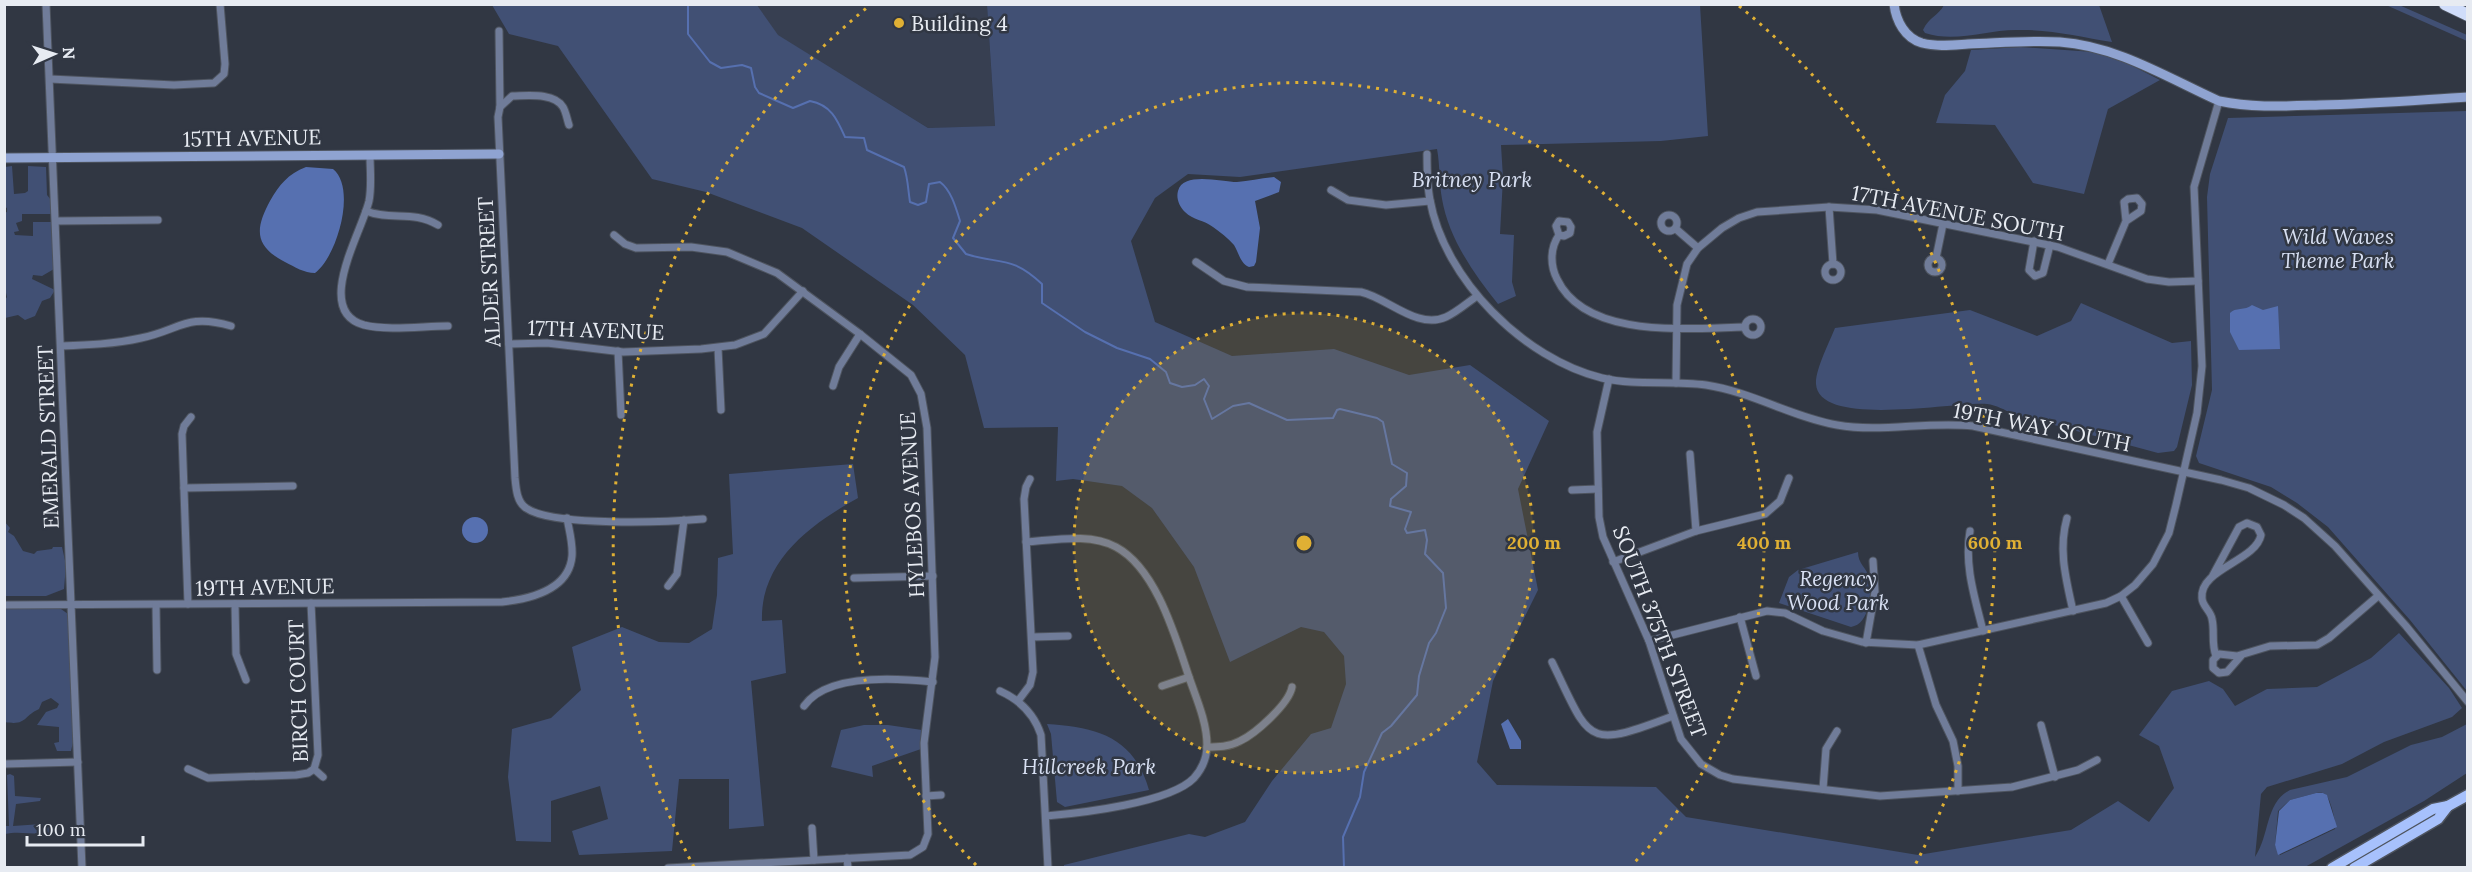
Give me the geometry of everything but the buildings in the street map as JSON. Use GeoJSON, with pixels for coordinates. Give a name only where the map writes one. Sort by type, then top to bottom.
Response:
{"type":"FeatureCollection","features":[{"type":"Feature","properties":{"kind":"highway"},"geometry":{"type":"LineString","coordinates":[[2445,4],[2468,15]]}},
{"type":"Feature","properties":{"kind":"main road"},"geometry":{"type":"LineString","coordinates":[[2331,867],[2433,809],[2448,806],[2468,795]]}},
{"type":"Feature","properties":{"kind":"main road"},"geometry":{"type":"LineString","coordinates":[[2354,867],[2438,819],[2448,806]]}},
{"type":"Feature","properties":{"kind":"street","name":"EMERALD STREET"},"geometry":{"type":"LineString","coordinates":[[46,4],[82,867]]}},
{"type":"Feature","properties":{"kind":"street"},"geometry":{"type":"LineString","coordinates":[[50,79],[212,84],[222,76],[225,59],[220,4]]}},
{"type":"Feature","properties":{"kind":"street"},"geometry":{"type":"LineString","coordinates":[[1894,4],[1904,31],[1912,39],[1923,43],[1950,45],[2047,42],[2084,45],[2131,60],[2219,101],[2253,107],[2468,97]]}},
{"type":"Feature","properties":{"kind":"street","name":"ALDER STREET"},"geometry":{"type":"LineString","coordinates":[[499,31],[500,108],[498,117],[515,478],[519,498],[526,508],[544,515],[567,518]]}},
{"type":"Feature","properties":{"kind":"street"},"geometry":{"type":"LineString","coordinates":[[500,108],[512,96],[552,99],[563,107],[569,125]]}},
{"type":"Feature","properties":{"kind":"street"},"geometry":{"type":"LineString","coordinates":[[1649,641],[1767,611],[1785,613],[1823,631],[1866,643],[1918,645],[2106,603],[2121,596],[2141,579],[2161,551],[2172,525],[2197,413],[2202,366],[2194,187],[2219,101]]}},
{"type":"Feature","properties":{"kind":"street","name":"15TH AVENUE"},"geometry":{"type":"LineString","coordinates":[[4,158],[500,154]]}},
{"type":"Feature","properties":{"kind":"street","name":"19TH WAY SOUTH"},"geometry":{"type":"LineString","coordinates":[[1426,154],[1430,201],[1453,258],[1478,296],[1500,320],[1538,349],[1577,369],[1609,379],[1706,385],[1739,393],[1814,420],[1838,426],[1872,428],[1943,423],[1973,426],[2249,488],[2294,511],[2335,546],[2406,626],[2468,702]]}},
{"type":"Feature","properties":{"kind":"street"},"geometry":{"type":"LineString","coordinates":[[370,155],[370,195],[341,284],[342,305],[348,315],[358,323],[374,327],[448,326]]}},
{"type":"Feature","properties":{"kind":"street"},"geometry":{"type":"LineString","coordinates":[[1331,190],[1348,200],[1386,205],[1430,201]]}},
{"type":"Feature","properties":{"kind":"street"},"geometry":{"type":"LineString","coordinates":[[1829,207],[1833,264]]}},
{"type":"Feature","properties":{"kind":"street","name":"17TH AVENUE SOUTH"},"geometry":{"type":"LineString","coordinates":[[1676,383],[1677,305],[1683,277],[1690,259],[1713,234],[1728,223],[1750,213],[1829,207],[1877,210],[2034,241],[2147,279],[2169,282],[2198,281]]}},
{"type":"Feature","properties":{"kind":"street"},"geometry":{"type":"LineString","coordinates":[[366,211],[388,216],[416,215],[438,225]]}},
{"type":"Feature","properties":{"kind":"street"},"geometry":{"type":"LineString","coordinates":[[56,221],[158,220]]}},
{"type":"Feature","properties":{"kind":"street"},"geometry":{"type":"LineString","coordinates":[[2108,264],[2126,222]]}},
{"type":"Feature","properties":{"kind":"street"},"geometry":{"type":"LineString","coordinates":[[1936,258],[1943,224]]}},
{"type":"Feature","properties":{"kind":"street"},"geometry":{"type":"LineString","coordinates":[[1676,229],[1698,248]]}},
{"type":"Feature","properties":{"kind":"street","name":"HYLEBOS AVENUE"},"geometry":{"type":"LineString","coordinates":[[614,235],[625,244],[636,248],[697,248],[734,254],[767,267],[860,334],[906,370],[917,383],[927,428],[935,645],[933,682],[924,743],[928,834],[923,847],[917,853],[847,858]]}},
{"type":"Feature","properties":{"kind":"street"},"geometry":{"type":"LineString","coordinates":[[1558,235],[1552,250],[1554,271],[1563,289],[1573,301],[1592,312],[1621,323],[1646,328],[1745,327]]}},
{"type":"Feature","properties":{"kind":"street"},"geometry":{"type":"LineString","coordinates":[[2034,241],[2029,270],[2035,276],[2043,273],[2049,245]]}},
{"type":"Feature","properties":{"kind":"street"},"geometry":{"type":"LineString","coordinates":[[1196,262],[1231,284],[1247,287],[1355,291],[1372,295],[1425,320],[1444,318],[1478,296]]}},
{"type":"Feature","properties":{"kind":"street","name":"17TH AVENUE"},"geometry":{"type":"LineString","coordinates":[[509,344],[547,343],[618,351],[718,348],[742,344],[764,334],[803,291]]}},
{"type":"Feature","properties":{"kind":"street"},"geometry":{"type":"LineString","coordinates":[[61,346],[98,345],[132,340],[194,321],[207,320],[231,326]]}},
{"type":"Feature","properties":{"kind":"street"},"geometry":{"type":"LineString","coordinates":[[833,386],[839,367],[860,334]]}},
{"type":"Feature","properties":{"kind":"street"},"geometry":{"type":"LineString","coordinates":[[718,348],[722,410]]}},
{"type":"Feature","properties":{"kind":"street"},"geometry":{"type":"LineString","coordinates":[[618,351],[621,415]]}},
{"type":"Feature","properties":{"kind":"street","name":"SOUTH 375TH STREET"},"geometry":{"type":"LineString","coordinates":[[1609,379],[1597,432],[1601,529],[1613,562],[1649,641],[1681,739],[1693,757],[1720,775],[1743,780],[1822,789]]}},
{"type":"Feature","properties":{"kind":"street"},"geometry":{"type":"LineString","coordinates":[[188,604],[182,434],[184,426],[191,417]]}},
{"type":"Feature","properties":{"kind":"street"},"geometry":{"type":"LineString","coordinates":[[1690,454],[1696,531]]}},
{"type":"Feature","properties":{"kind":"street"},"geometry":{"type":"LineString","coordinates":[[1613,562],[1696,531],[1765,514],[1780,501],[1789,478]]}},
{"type":"Feature","properties":{"kind":"street"},"geometry":{"type":"LineString","coordinates":[[1018,701],[1032,679],[1032,637],[1024,500],[1030,479]]}},
{"type":"Feature","properties":{"kind":"street"},"geometry":{"type":"LineString","coordinates":[[184,488],[293,486]]}},
{"type":"Feature","properties":{"kind":"street"},"geometry":{"type":"LineString","coordinates":[[1572,490],[1598,489]]}},
{"type":"Feature","properties":{"kind":"street"},"geometry":{"type":"LineString","coordinates":[[567,518],[703,519]]}},
{"type":"Feature","properties":{"kind":"street","name":"19TH AVENUE"},"geometry":{"type":"LineString","coordinates":[[4,605],[502,602],[525,599],[549,590],[564,576],[569,567],[572,547],[567,518]]}},
{"type":"Feature","properties":{"kind":"street"},"geometry":{"type":"LineString","coordinates":[[2067,518],[2062,535],[2062,553],[2073,611]]}},
{"type":"Feature","properties":{"kind":"street"},"geometry":{"type":"LineString","coordinates":[[668,586],[677,574],[684,520]]}},
{"type":"Feature","properties":{"kind":"street"},"geometry":{"type":"LineString","coordinates":[[2212,577],[2257,545],[2261,535],[2257,527],[2247,523],[2239,527],[2212,577],[2202,598],[2212,618],[2212,642],[2216,656],[2213,668],[2222,674],[2230,670],[2236,659],[2241,656],[2270,646],[2319,644],[2378,596]]}},
{"type":"Feature","properties":{"kind":"street"},"geometry":{"type":"LineString","coordinates":[[1970,531],[1967,549],[1968,570],[1983,631]]}},
{"type":"Feature","properties":{"kind":"street"},"geometry":{"type":"LineString","coordinates":[[1026,542],[1086,540],[1117,548],[1137,565],[1163,604],[1203,721],[1207,747],[1198,774],[1177,790],[1103,809],[1046,816]]}},
{"type":"Feature","properties":{"kind":"street"},"geometry":{"type":"LineString","coordinates":[[1866,643],[1875,592],[1873,561]]}},
{"type":"Feature","properties":{"kind":"street"},"geometry":{"type":"LineString","coordinates":[[854,578],[933,576]]}},
{"type":"Feature","properties":{"kind":"street"},"geometry":{"type":"LineString","coordinates":[[2121,596],[2148,643]]}},
{"type":"Feature","properties":{"kind":"street"},"geometry":{"type":"LineString","coordinates":[[235,603],[236,654],[246,680]]}},
{"type":"Feature","properties":{"kind":"street","name":"BIRCH COURT"},"geometry":{"type":"LineString","coordinates":[[311,603],[318,754],[314,769],[323,777]]}},
{"type":"Feature","properties":{"kind":"street"},"geometry":{"type":"LineString","coordinates":[[156,604],[157,670]]}},
{"type":"Feature","properties":{"kind":"street"},"geometry":{"type":"LineString","coordinates":[[1740,617],[1756,676]]}},
{"type":"Feature","properties":{"kind":"street"},"geometry":{"type":"LineString","coordinates":[[1032,637],[1068,636]]}},
{"type":"Feature","properties":{"kind":"street"},"geometry":{"type":"LineString","coordinates":[[1918,645],[1934,700],[1954,747],[1958,791]]}},
{"type":"Feature","properties":{"kind":"street"},"geometry":{"type":"LineString","coordinates":[[2216,656],[2221,654],[2241,656]]}},
{"type":"Feature","properties":{"kind":"street"},"geometry":{"type":"LineString","coordinates":[[1552,662],[1585,727],[1598,734],[1617,735],[1673,716]]}},
{"type":"Feature","properties":{"kind":"street"},"geometry":{"type":"LineString","coordinates":[[1162,686],[1189,677]]}},
{"type":"Feature","properties":{"kind":"street"},"geometry":{"type":"LineString","coordinates":[[804,706],[818,693],[847,683],[886,680],[933,682]]}},
{"type":"Feature","properties":{"kind":"street"},"geometry":{"type":"LineString","coordinates":[[1207,747],[1226,746],[1247,737],[1285,703],[1292,687]]}},
{"type":"Feature","properties":{"kind":"street"},"geometry":{"type":"LineString","coordinates":[[1000,691],[1018,701],[1032,716],[1041,735],[1048,867]]}},
{"type":"Feature","properties":{"kind":"street"},"geometry":{"type":"LineString","coordinates":[[2041,725],[2055,777]]}},
{"type":"Feature","properties":{"kind":"street"},"geometry":{"type":"LineString","coordinates":[[1837,731],[1826,749],[1822,789],[1880,796],[2012,787],[2055,777],[2086,767],[2097,760]]}},
{"type":"Feature","properties":{"kind":"street"},"geometry":{"type":"LineString","coordinates":[[4,764],[78,762]]}},
{"type":"Feature","properties":{"kind":"street"},"geometry":{"type":"LineString","coordinates":[[188,769],[205,777],[219,778],[296,775],[308,773],[314,769]]}},
{"type":"Feature","properties":{"kind":"street"},"geometry":{"type":"LineString","coordinates":[[926,796],[941,795]]}},
{"type":"Feature","properties":{"kind":"street"},"geometry":{"type":"LineString","coordinates":[[812,828],[814,860]]}},
{"type":"Feature","properties":{"kind":"street"},"geometry":{"type":"LineString","coordinates":[[668,867],[736,866],[847,858],[848,867]]}},
{"type":"Feature","properties":{"kind":"shaded area"},"geometry":{"type":"Polygon","coordinates":[[[757,5],[987,5],[995,127],[928,128],[777,35],[757,5]]]}},
{"type":"Feature","properties":{"kind":"shaded area"},"geometry":{"type":"Polygon","coordinates":[[[306,167],[333,169],[340,178],[343,191],[344,206],[337,238],[323,265],[315,273],[307,272],[275,256],[267,250],[260,236],[265,211],[277,190],[289,177],[306,167]]]}},
{"type":"Feature","properties":{"kind":"shaded area"},"geometry":{"type":"Polygon","coordinates":[[[1274,177],[1281,182],[1279,192],[1255,201],[1260,228],[1254,266],[1249,267],[1244,263],[1234,245],[1221,233],[1185,212],[1178,199],[1181,185],[1195,179],[1237,182],[1274,177]]]}},
{"type":"Feature","properties":{"kind":"shaded area"},"geometry":{"type":"Polygon","coordinates":[[[2252,305],[2263,310],[2278,306],[2280,349],[2239,350],[2230,332],[2230,313],[2252,305]]]}},
{"type":"Feature","properties":{"kind":"shaded area"},"geometry":{"type":"Polygon","coordinates":[[[475,517],[484,521],[488,530],[484,539],[475,543],[466,539],[462,530],[466,521],[475,517]]]}},
{"type":"Feature","properties":{"kind":"shaded area"},"geometry":{"type":"Polygon","coordinates":[[[1508,719],[1521,741],[1521,749],[1510,749],[1501,724],[1508,719]]]}},
{"type":"Feature","properties":{"kind":"shaded area"},"geometry":{"type":"Polygon","coordinates":[[[2316,793],[2327,795],[2337,827],[2278,855],[2275,845],[2279,811],[2290,800],[2316,793]]]}},
{"type":"Feature","properties":{"kind":"green space","name":"Britney Park"},"geometry":{"type":"Polygon","coordinates":[[[492,5],[757,5],[778,35],[928,128],[995,126],[987,5],[1700,5],[1708,136],[1661,141],[1501,145],[1503,178],[1500,234],[1514,235],[1512,282],[1516,296],[1498,304],[1480,281],[1450,228],[1442,199],[1437,149],[1240,177],[1188,174],[1155,198],[1131,241],[1155,322],[1232,356],[1334,349],[1409,375],[1470,365],[1549,421],[1518,489],[1538,590],[1493,681],[1477,762],[1497,785],[1656,787],[1686,817],[1918,855],[2071,830],[2118,801],[2149,822],[2174,788],[2159,746],[2139,735],[2172,691],[2209,681],[2223,689],[2235,706],[2267,689],[2317,687],[2371,658],[2399,633],[2449,688],[2462,708],[2452,717],[2384,742],[2342,764],[2267,787],[2261,794],[2255,857],[2276,803],[2290,790],[2347,777],[2411,745],[2442,737],[2467,724],[2467,773],[2424,801],[2305,867],[1064,867],[1064,865],[1189,834],[1205,837],[1245,822],[1272,781],[1311,734],[1331,728],[1346,684],[1344,656],[1324,632],[1301,627],[1230,662],[1194,567],[1152,508],[1122,486],[1073,479],[1056,481],[1058,427],[984,428],[965,355],[913,305],[802,228],[706,192],[652,179],[558,46],[509,34],[492,5]],[[2324,793],[2290,800],[2278,811],[2275,845],[2280,855],[2335,829],[2328,797],[2324,793]]]}},
{"type":"Feature","properties":{"kind":"green space"},"geometry":{"type":"Polygon","coordinates":[[[1944,5],[2099,5],[2112,42],[2028,30],[1948,37],[1925,33],[1923,30],[1925,26],[1944,5]]]}},
{"type":"Feature","properties":{"kind":"green space"},"geometry":{"type":"Polygon","coordinates":[[[2386,5],[2399,5],[2467,35],[2467,41],[2386,5]]]}},
{"type":"Feature","properties":{"kind":"green space"},"geometry":{"type":"Polygon","coordinates":[[[2020,47],[2094,52],[2119,59],[2160,80],[2108,109],[2084,194],[2033,183],[1995,125],[1936,123],[1945,95],[1965,71],[1971,50],[2020,47]]]}},
{"type":"Feature","properties":{"kind":"green space","name":"Wild Waves Theme Park"},"geometry":{"type":"Polygon","coordinates":[[[2467,111],[2467,691],[2410,620],[2328,527],[2297,503],[2271,487],[2199,463],[2196,456],[2212,390],[2207,197],[2210,174],[2228,118],[2467,111]]]}},
{"type":"Feature","properties":{"kind":"green space"},"geometry":{"type":"Polygon","coordinates":[[[12,166],[14,194],[28,191],[28,166],[46,167],[47,195],[51,200],[51,214],[22,214],[22,221],[16,223],[19,231],[14,232],[15,235],[33,236],[33,222],[52,222],[54,269],[42,276],[33,275],[32,279],[55,290],[50,298],[42,301],[35,316],[25,320],[18,315],[5,318],[7,297],[4,284],[4,213],[7,212],[7,208],[5,207],[5,167],[12,166]]]}},
{"type":"Feature","properties":{"kind":"green space"},"geometry":{"type":"Polygon","coordinates":[[[2081,303],[2172,343],[2191,341],[2192,385],[2177,447],[2174,451],[2158,453],[2013,414],[1987,404],[1891,410],[1840,406],[1823,398],[1816,384],[1820,364],[1835,328],[1970,310],[2037,336],[2071,321],[2081,303]]]}},
{"type":"Feature","properties":{"kind":"green space"},"geometry":{"type":"Polygon","coordinates":[[[853,464],[858,498],[823,520],[792,547],[779,563],[770,580],[764,600],[762,621],[782,620],[786,673],[751,681],[764,826],[729,829],[729,779],[679,779],[672,851],[579,855],[572,831],[608,819],[600,786],[551,801],[551,842],[516,841],[508,777],[512,729],[551,718],[581,690],[572,647],[622,627],[659,642],[689,643],[712,629],[717,595],[718,558],[733,554],[729,474],[853,464]]]}},
{"type":"Feature","properties":{"kind":"green space"},"geometry":{"type":"Polygon","coordinates":[[[4,521],[10,528],[8,532],[14,536],[23,551],[34,554],[53,547],[62,547],[66,565],[64,589],[46,596],[5,596],[4,521]]]}},
{"type":"Feature","properties":{"kind":"green space","name":"Regency Wood Park"},"geometry":{"type":"Polygon","coordinates":[[[1858,552],[1859,560],[1869,577],[1870,591],[1866,614],[1857,625],[1851,627],[1779,603],[1789,577],[1798,570],[1858,552]]]}},
{"type":"Feature","properties":{"kind":"green space"},"geometry":{"type":"Polygon","coordinates":[[[4,609],[61,609],[68,614],[73,742],[71,751],[57,751],[54,743],[59,742],[59,727],[37,725],[46,712],[57,708],[59,704],[51,698],[42,702],[39,709],[21,721],[5,722],[4,609]]]}},
{"type":"Feature","properties":{"kind":"green space","name":"Hillcreek Park"},"geometry":{"type":"Polygon","coordinates":[[[1047,724],[1082,728],[1111,738],[1134,758],[1149,790],[1065,807],[1057,802],[1051,734],[1047,724]]]}},
{"type":"Feature","properties":{"kind":"green space"},"geometry":{"type":"Polygon","coordinates":[[[864,725],[888,725],[922,730],[921,749],[872,766],[873,777],[831,767],[841,730],[864,725]]]}},
{"type":"Feature","properties":{"kind":"green space"},"geometry":{"type":"Polygon","coordinates":[[[7,775],[14,776],[15,796],[41,798],[40,801],[16,804],[13,826],[42,824],[58,829],[58,831],[5,834],[5,826],[9,826],[7,775]]]}},
{"type":"Feature","properties":{"kind":"waterway"},"geometry":{"type":"LineString","coordinates":[[688,4],[688,34],[710,62],[721,68],[742,65],[751,68],[755,87],[759,93],[793,108],[810,101],[828,109],[845,137],[864,138],[867,150],[904,167],[910,202],[918,205],[926,202],[929,184],[940,182],[950,194],[960,221],[953,238],[966,254],[1006,262],[1022,269],[1042,284],[1042,303],[1085,332],[1117,348],[1150,359],[1166,372],[1170,383],[1182,387],[1195,385],[1204,379],[1209,386],[1204,399],[1212,419],[1233,406],[1249,403],[1287,420],[1333,418],[1340,409],[1377,418],[1383,422],[1392,464],[1407,473],[1406,486],[1391,499],[1390,506],[1411,512],[1405,529],[1407,533],[1425,530],[1427,540],[1425,554],[1443,573],[1446,608],[1436,633],[1429,643],[1419,676],[1417,695],[1391,726],[1382,733],[1364,772],[1360,797],[1343,837],[1344,868]]}},
{"type":"Feature","properties":{"kind":"place","name":"Building 4"},"geometry":{"type":"Point","coordinates":[899,23]}}]}
